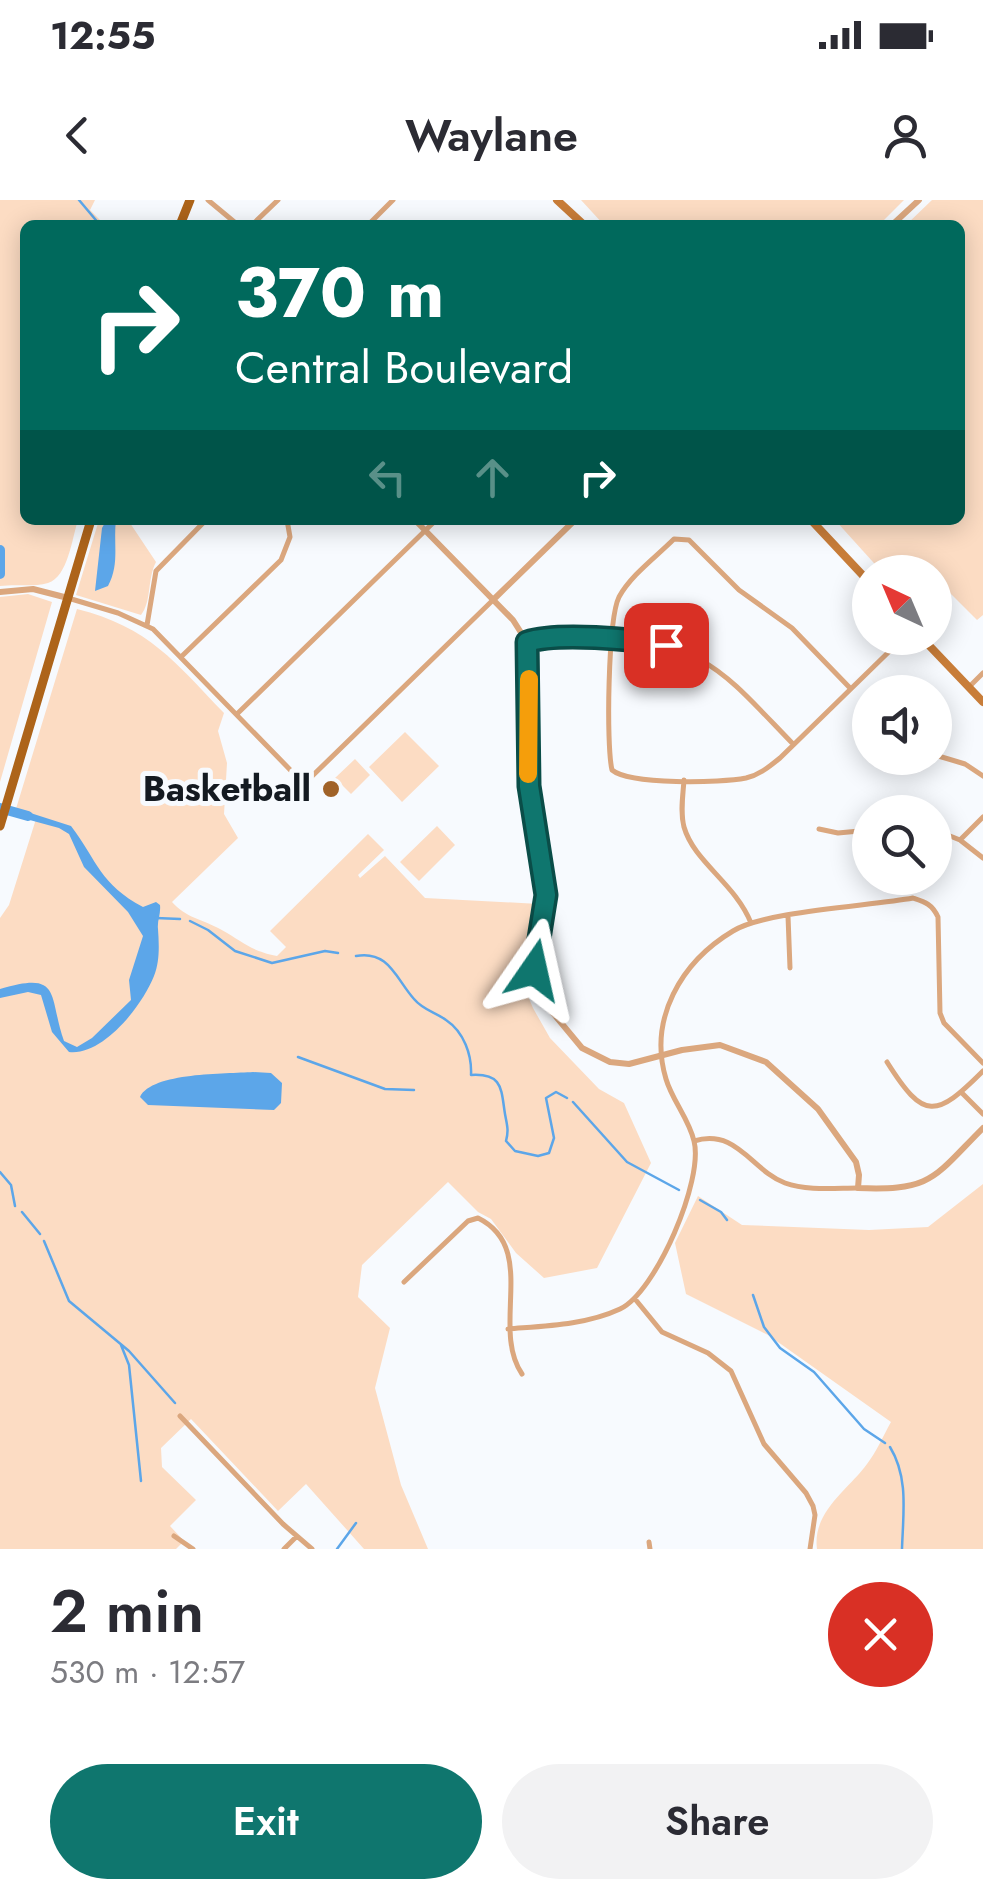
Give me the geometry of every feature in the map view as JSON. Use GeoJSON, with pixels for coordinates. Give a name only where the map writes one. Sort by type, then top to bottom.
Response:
{"type":"FeatureCollection","features":[{"type":"Feature","properties":{"kind":"main road"},"geometry":{"type":"LineString","coordinates":[[558,200],[579,220]]}},
{"type":"Feature","properties":{"kind":"main road"},"geometry":{"type":"LineString","coordinates":[[0,826],[90,525]]}},
{"type":"Feature","properties":{"kind":"main road"},"geometry":{"type":"LineString","coordinates":[[816,525],[852,564]]}},
{"type":"Feature","properties":{"kind":"main road"},"geometry":{"type":"LineString","coordinates":[[939,655],[983,702]]}},
{"type":"Feature","properties":{"kind":"street"},"geometry":{"type":"LineString","coordinates":[[208,200],[232,220]]}},
{"type":"Feature","properties":{"kind":"street"},"geometry":{"type":"LineString","coordinates":[[257,220],[278,200]]}},
{"type":"Feature","properties":{"kind":"street"},"geometry":{"type":"LineString","coordinates":[[376,220],[393,200]]}},
{"type":"Feature","properties":{"kind":"street"},"geometry":{"type":"LineString","coordinates":[[897,220],[919,200]]}},
{"type":"Feature","properties":{"kind":"street"},"geometry":{"type":"LineString","coordinates":[[147,626],[156,571],[201,525]]}},
{"type":"Feature","properties":{"kind":"street"},"geometry":{"type":"LineString","coordinates":[[182,656],[281,560],[288,548],[287,525]]}},
{"type":"Feature","properties":{"kind":"street"},"geometry":{"type":"LineString","coordinates":[[420,525],[518,626],[527,642],[529,786],[546,895],[534,984],[558,1020],[594,1057],[629,1064],[720,1045],[766,1062],[818,1109],[856,1162],[860,1174],[858,1188]]}},
{"type":"Feature","properties":{"kind":"street"},"geometry":{"type":"LineString","coordinates":[[237,714],[430,525]]}},
{"type":"Feature","properties":{"kind":"street"},"geometry":{"type":"LineString","coordinates":[[0,592],[33,589],[118,613],[147,626],[182,656],[304,784],[570,525]]}},
{"type":"Feature","properties":{"kind":"street"},"geometry":{"type":"LineString","coordinates":[[850,688],[792,628],[739,590],[689,540],[674,540],[627,585],[615,608],[611,639],[612,770],[623,777],[684,780],[735,779],[758,774],[793,744],[884,655]]}},
{"type":"Feature","properties":{"kind":"street"},"geometry":{"type":"LineString","coordinates":[[527,642],[540,638],[611,639],[666,645],[703,661],[730,680],[793,744]]}},
{"type":"Feature","properties":{"kind":"street"},"geometry":{"type":"LineString","coordinates":[[969,686],[983,673]]}},
{"type":"Feature","properties":{"kind":"street"},"geometry":{"type":"LineString","coordinates":[[952,760],[983,776]]}},
{"type":"Feature","properties":{"kind":"street"},"geometry":{"type":"LineString","coordinates":[[684,780],[682,816],[689,840],[734,890],[751,923]]}},
{"type":"Feature","properties":{"kind":"street"},"geometry":{"type":"LineString","coordinates":[[960,840],[983,817]]}},
{"type":"Feature","properties":{"kind":"street"},"geometry":{"type":"LineString","coordinates":[[819,829],[852,831]]}},
{"type":"Feature","properties":{"kind":"street"},"geometry":{"type":"LineString","coordinates":[[952,837],[983,858]]}},
{"type":"Feature","properties":{"kind":"street"},"geometry":{"type":"LineString","coordinates":[[508,1329],[592,1318],[621,1309],[635,1299],[651,1278],[691,1195],[695,1178],[694,1141],[666,1080],[661,1055],[662,1016],[675,987],[732,931],[788,916],[913,898],[934,908],[938,916],[940,1013],[944,1023],[983,1063]]}},
{"type":"Feature","properties":{"kind":"street"},"geometry":{"type":"LineString","coordinates":[[788,916],[790,968]]}},
{"type":"Feature","properties":{"kind":"street"},"geometry":{"type":"LineString","coordinates":[[886,1062],[922,1104],[931,1108],[941,1108],[983,1072]]}},
{"type":"Feature","properties":{"kind":"street"},"geometry":{"type":"LineString","coordinates":[[962,1093],[983,1114]]}},
{"type":"Feature","properties":{"kind":"street"},"geometry":{"type":"LineString","coordinates":[[694,1141],[707,1137],[730,1142],[785,1183],[805,1188],[898,1190],[926,1182],[983,1128]]}},
{"type":"Feature","properties":{"kind":"street"},"geometry":{"type":"LineString","coordinates":[[404,1282],[466,1222],[478,1218],[497,1234],[508,1252],[512,1276],[508,1329],[512,1357],[522,1374]]}},
{"type":"Feature","properties":{"kind":"street"},"geometry":{"type":"LineString","coordinates":[[635,1299],[662,1332],[708,1354],[731,1371],[764,1444],[813,1506],[810,1549]]}},
{"type":"Feature","properties":{"kind":"street"},"geometry":{"type":"LineString","coordinates":[[180,1416],[312,1549]]}},
{"type":"Feature","properties":{"kind":"street"},"geometry":{"type":"LineString","coordinates":[[174,1536],[193,1549]]}},
{"type":"Feature","properties":{"kind":"street"},"geometry":{"type":"LineString","coordinates":[[284,1549],[297,1536]]}},
{"type":"Feature","properties":{"kind":"shaded area"},"geometry":{"type":"Polygon","coordinates":[[[0,200],[95,200],[90,210],[100,220],[20,220],[20,525],[77,525],[68,556],[55,579],[37,585],[0,586],[0,200]]]}},
{"type":"Feature","properties":{"kind":"shaded area"},"geometry":{"type":"Polygon","coordinates":[[[581,200],[904,200],[884,220],[599,220],[581,200]]]}},
{"type":"Feature","properties":{"kind":"shaded area"},"geometry":{"type":"Polygon","coordinates":[[[932,200],[983,200],[983,615],[977,620],[952,595],[952,555],[867,555],[840,525],[965,525],[965,220],[911,220],[932,200]]]}},
{"type":"Feature","properties":{"kind":"shaded area"},"geometry":{"type":"Polygon","coordinates":[[[97,525],[131,525],[156,562],[141,615],[76,595],[97,525]]]}},
{"type":"Feature","properties":{"kind":"shaded area"},"geometry":{"type":"Polygon","coordinates":[[[28,594],[52,602],[0,782],[0,597],[28,594]]]}},
{"type":"Feature","properties":{"kind":"shaded area"},"geometry":{"type":"Polygon","coordinates":[[[77,609],[142,636],[175,662],[224,713],[218,731],[227,763],[224,814],[238,838],[172,902],[177,907],[253,948],[277,956],[286,947],[270,931],[368,834],[384,850],[358,875],[360,878],[385,856],[425,898],[539,904],[525,976],[525,989],[533,1008],[550,1038],[599,1089],[624,1103],[651,1163],[597,1268],[544,1278],[516,1253],[491,1219],[478,1212],[448,1182],[362,1265],[358,1297],[390,1328],[375,1388],[401,1485],[428,1549],[364,1549],[306,1484],[278,1511],[191,1419],[161,1448],[162,1467],[196,1500],[170,1526],[184,1541],[176,1549],[0,1549],[0,918],[9,905],[36,819],[15,812],[77,609]]]}},
{"type":"Feature","properties":{"kind":"shaded area"},"geometry":{"type":"Polygon","coordinates":[[[405,732],[439,766],[402,802],[369,767],[405,732]]]}},
{"type":"Feature","properties":{"kind":"shaded area"},"geometry":{"type":"Polygon","coordinates":[[[355,759],[370,775],[351,794],[335,778],[355,759]]]}},
{"type":"Feature","properties":{"kind":"shaded area"},"geometry":{"type":"Polygon","coordinates":[[[437,826],[455,845],[419,881],[400,862],[437,826]]]}},
{"type":"Feature","properties":{"kind":"shaded area"},"geometry":{"type":"Polygon","coordinates":[[[983,1184],[983,1549],[817,1549],[820,1524],[826,1513],[867,1464],[891,1422],[768,1335],[686,1294],[675,1243],[698,1196],[742,1225],[869,1230],[928,1227],[983,1184]]]}},
{"type":"Feature","properties":{"kind":"water"},"geometry":{"type":"Polygon","coordinates":[[[116,525],[115,562],[108,586],[95,591],[102,528],[116,525]]]}},
{"type":"Feature","properties":{"kind":"water"},"geometry":{"type":"Polygon","coordinates":[[[18,809],[71,826],[117,890],[143,907],[156,902],[160,905],[158,958],[148,988],[120,1027],[82,1051],[69,1052],[52,1032],[41,995],[28,992],[0,998],[0,989],[20,984],[44,985],[50,991],[64,1041],[77,1047],[92,1038],[131,1000],[129,980],[143,936],[128,912],[84,867],[69,834],[15,816],[18,809]]]}},
{"type":"Feature","properties":{"kind":"water"},"geometry":{"type":"Polygon","coordinates":[[[271,1073],[282,1083],[281,1103],[274,1110],[148,1105],[140,1097],[147,1089],[174,1079],[271,1073]]]}},
{"type":"Feature","properties":{"kind":"waterway"},"geometry":{"type":"LineString","coordinates":[[79,200],[96,220]]}},
{"type":"Feature","properties":{"kind":"waterway"},"geometry":{"type":"LineString","coordinates":[[0,550],[0,574]]}},
{"type":"Feature","properties":{"kind":"waterway"},"geometry":{"type":"LineString","coordinates":[[0,808],[28,816]]}},
{"type":"Feature","properties":{"kind":"waterway"},"geometry":{"type":"LineString","coordinates":[[156,918],[180,919]]}},
{"type":"Feature","properties":{"kind":"waterway"},"geometry":{"type":"LineString","coordinates":[[190,921],[235,951],[272,963],[325,951],[338,953]]}},
{"type":"Feature","properties":{"kind":"waterway"},"geometry":{"type":"LineString","coordinates":[[356,956],[367,955],[384,962],[418,1003],[458,1031],[468,1052],[471,1075],[489,1077],[498,1084],[507,1124],[506,1141],[515,1151],[538,1156],[549,1153],[554,1138],[546,1098],[556,1092],[567,1098]]}},
{"type":"Feature","properties":{"kind":"waterway"},"geometry":{"type":"LineString","coordinates":[[298,1057],[385,1089],[414,1090]]}},
{"type":"Feature","properties":{"kind":"waterway"},"geometry":{"type":"LineString","coordinates":[[573,1102],[627,1162],[679,1190]]}},
{"type":"Feature","properties":{"kind":"waterway"},"geometry":{"type":"LineString","coordinates":[[0,1172],[11,1185],[15,1206]]}},
{"type":"Feature","properties":{"kind":"waterway"},"geometry":{"type":"LineString","coordinates":[[700,1200],[727,1220]]}},
{"type":"Feature","properties":{"kind":"waterway"},"geometry":{"type":"LineString","coordinates":[[22,1212],[40,1234]]}},
{"type":"Feature","properties":{"kind":"waterway"},"geometry":{"type":"LineString","coordinates":[[44,1241],[69,1301],[129,1351],[175,1403]]}},
{"type":"Feature","properties":{"kind":"waterway"},"geometry":{"type":"LineString","coordinates":[[753,1295],[764,1327],[780,1348],[814,1372],[864,1429],[885,1443]]}},
{"type":"Feature","properties":{"kind":"waterway"},"geometry":{"type":"LineString","coordinates":[[121,1345],[129,1365],[141,1481]]}},
{"type":"Feature","properties":{"kind":"waterway"},"geometry":{"type":"LineString","coordinates":[[890,1447],[902,1484],[902,1549]]}},
{"type":"Feature","properties":{"kind":"waterway"},"geometry":{"type":"LineString","coordinates":[[337,1549],[356,1523]]}},
{"type":"Feature","properties":{"kind":"slow traffic"},"geometry":{"type":"LineString","coordinates":[[528,774],[529,679]]}},
{"type":"Feature","properties":{"kind":"place","name":"Basketball"},"geometry":{"type":"Point","coordinates":[331,789]}},
{"type":"Feature","properties":{"kind":"route"},"geometry":{"type":"LineString","coordinates":[[534,970],[546,895],[529,786],[527,642],[540,638],[611,639],[666,645]]}}]}
